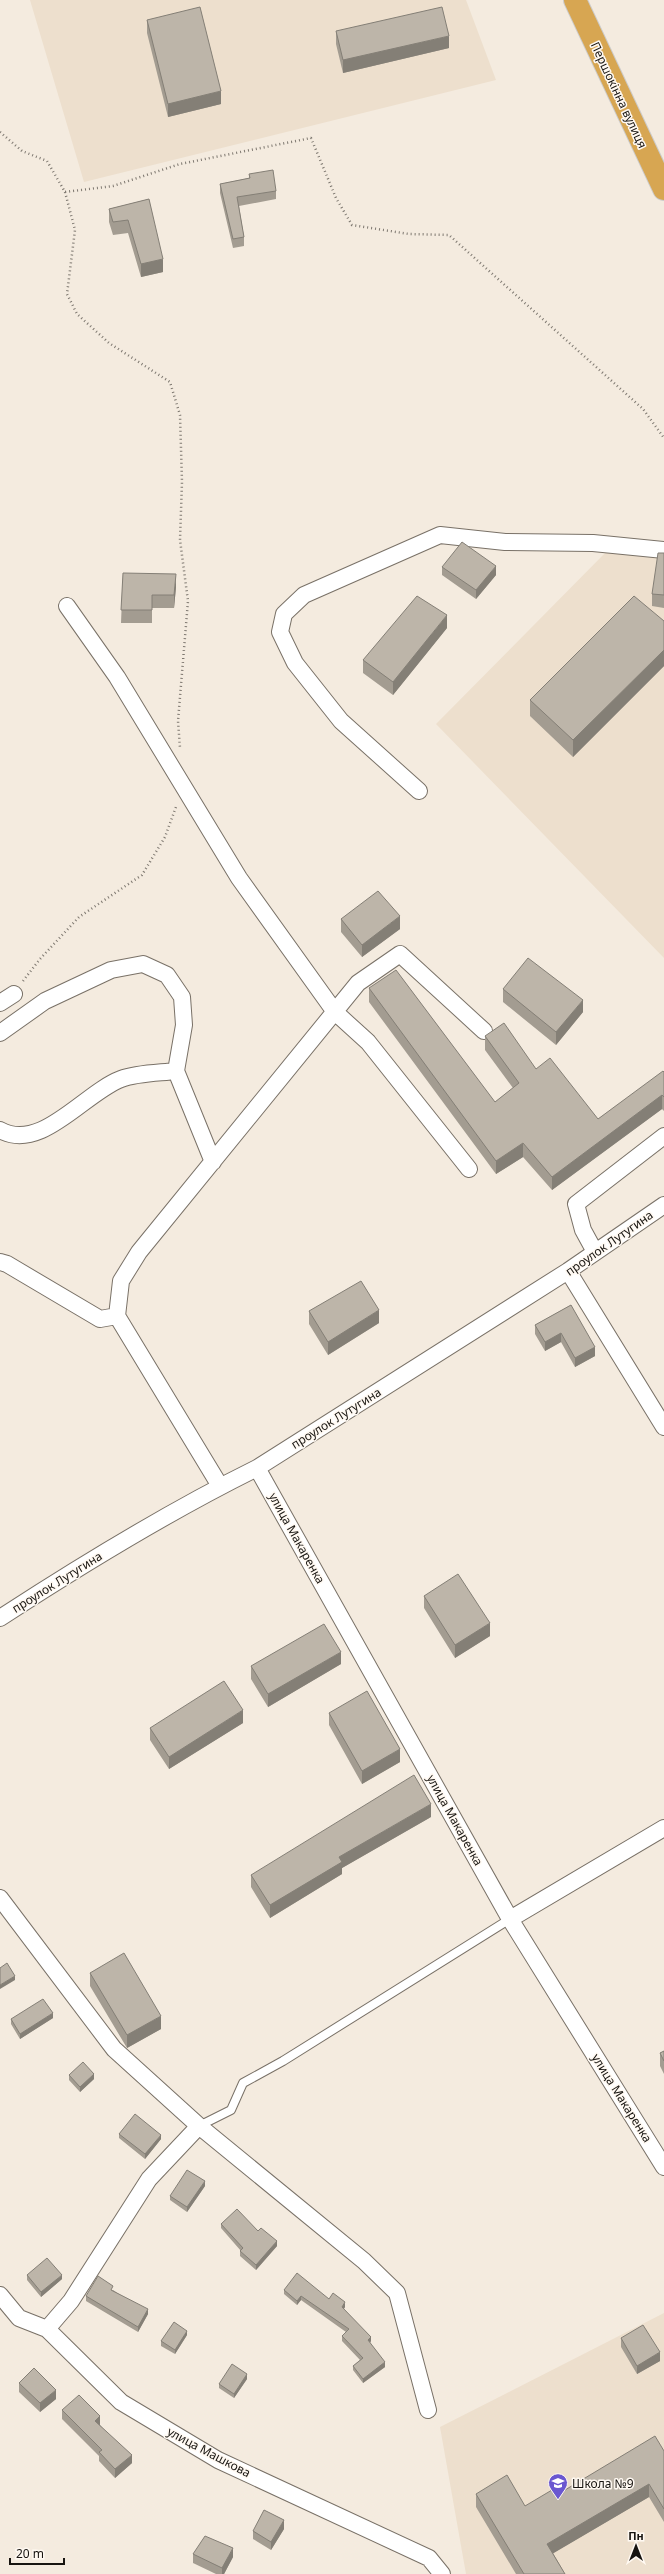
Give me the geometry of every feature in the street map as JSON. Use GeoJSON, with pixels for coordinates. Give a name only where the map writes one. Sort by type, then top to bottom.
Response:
{"type":"FeatureCollection","features":[{"type":"Feature","properties":{"kind":"highway","name":"Першокінна вулиця"},"geometry":{"type":"LineString","coordinates":[[575,0],[664,189]]}},
{"type":"Feature","properties":{"kind":"street"},"geometry":{"type":"LineString","coordinates":[[419,791],[341,721],[295,663],[280,632],[284,614],[304,595],[440,535],[505,542],[593,543],[664,550]]}},
{"type":"Feature","properties":{"kind":"street"},"geometry":{"type":"LineString","coordinates":[[67,606],[117,677],[239,878],[335,1012],[368,1042],[469,1169]]}},
{"type":"Feature","properties":{"kind":"street"},"geometry":{"type":"LineString","coordinates":[[220,1486],[117,1316],[122,1281],[139,1252],[358,983],[400,954],[484,1031]]}},
{"type":"Feature","properties":{"kind":"street"},"geometry":{"type":"LineString","coordinates":[[0,1033],[45,1002],[111,970],[143,964],[167,975],[182,997],[184,1025],[176,1071],[213,1162]]}},
{"type":"Feature","properties":{"kind":"street"},"geometry":{"type":"LineString","coordinates":[[0,1003],[14,994]]}},
{"type":"Feature","properties":{"kind":"street"},"geometry":{"type":"LineString","coordinates":[[0,1130],[10,1136],[38,1133],[106,1087],[122,1079],[176,1071]]}},
{"type":"Feature","properties":{"kind":"street"},"geometry":{"type":"LineString","coordinates":[[595,1252],[583,1230],[576,1204],[664,1136]]}},
{"type":"Feature","properties":{"kind":"street","name":"проулок Лутугина"},"geometry":{"type":"LineString","coordinates":[[0,1618],[60,1578],[220,1486],[257,1468],[568,1271],[664,1205]]}},
{"type":"Feature","properties":{"kind":"street"},"geometry":{"type":"LineString","coordinates":[[0,1262],[7,1264],[100,1319],[117,1316]]}},
{"type":"Feature","properties":{"kind":"street"},"geometry":{"type":"LineString","coordinates":[[568,1271],[664,1427]]}},
{"type":"Feature","properties":{"kind":"street","name":"улица Макаренка"},"geometry":{"type":"LineString","coordinates":[[257,1468],[510,1919],[664,2167]]}},
{"type":"Feature","properties":{"kind":"street"},"geometry":{"type":"LineString","coordinates":[[510,1919],[664,1828]]}},
{"type":"Feature","properties":{"kind":"street"},"geometry":{"type":"LineString","coordinates":[[0,1898],[114,2049],[199,2126],[358,2256],[397,2293],[428,2410]]}},
{"type":"Feature","properties":{"kind":"street"},"geometry":{"type":"LineString","coordinates":[[47,2329],[71,2301],[149,2179],[199,2126]]}},
{"type":"Feature","properties":{"kind":"street","name":"улица Машкова"},"geometry":{"type":"LineString","coordinates":[[0,2295],[20,2318],[47,2329],[121,2402],[218,2460],[428,2558],[442,2574]]}},
{"type":"Feature","properties":{"kind":"lane"},"geometry":{"type":"LineString","coordinates":[[199,2126],[231,2110],[243,2083],[283,2061],[510,1919]]}},
{"type":"Feature","properties":{"kind":"path"},"geometry":{"type":"LineString","coordinates":[[0,132],[22,151],[47,161],[65,192],[75,230],[67,294],[77,314],[109,343],[170,382],[180,415],[182,482],[180,540],[188,601],[178,721],[181,750]]}},
{"type":"Feature","properties":{"kind":"path"},"geometry":{"type":"LineString","coordinates":[[65,192],[113,186],[180,164],[311,138],[336,198],[352,224],[409,234],[450,235],[643,408],[664,438]]}},
{"type":"Feature","properties":{"kind":"path"},"geometry":{"type":"LineString","coordinates":[[14,994],[40,959],[79,917],[142,875],[165,837],[184,787]]}},
{"type":"Feature","properties":{"kind":"shaded area"},"geometry":{"type":"Polygon","coordinates":[[[30,0],[466,0],[496,80],[84,182],[30,0]]]}},
{"type":"Feature","properties":{"kind":"shaded area"},"geometry":{"type":"Polygon","coordinates":[[[608,550],[664,557],[664,958],[436,724],[608,550]]]}},
{"type":"Feature","properties":{"kind":"shaded area","name":"Школа №9"},"geometry":{"type":"Polygon","coordinates":[[[664,2313],[664,2574],[466,2574],[440,2427],[664,2313]]]}},
{"type":"Feature","properties":{"kind":"building"},"geometry":{"type":"Polygon","coordinates":[[[200,7],[221,91],[168,104],[147,20],[200,7]]]}},
{"type":"Feature","properties":{"kind":"building"},"geometry":{"type":"Polygon","coordinates":[[[442,7],[449,36],[343,60],[336,31],[442,7]]]}},
{"type":"Feature","properties":{"kind":"building"},"geometry":{"type":"Polygon","coordinates":[[[273,170],[276,191],[237,197],[244,237],[233,239],[220,184],[250,178],[249,174],[273,170]]]}},
{"type":"Feature","properties":{"kind":"building"},"geometry":{"type":"Polygon","coordinates":[[[149,199],[163,259],[141,264],[128,220],[113,222],[109,209],[149,199]]]}},
{"type":"Feature","properties":{"kind":"building"},"geometry":{"type":"Polygon","coordinates":[[[462,542],[496,566],[476,590],[442,567],[462,542]]]}},
{"type":"Feature","properties":{"kind":"building"},"geometry":{"type":"Polygon","coordinates":[[[658,553],[664,553],[664,595],[652,594],[658,553]]]}},
{"type":"Feature","properties":{"kind":"building"},"geometry":{"type":"Polygon","coordinates":[[[123,573],[176,574],[174,595],[152,595],[152,610],[121,610],[123,573]]]}},
{"type":"Feature","properties":{"kind":"building"},"geometry":{"type":"Polygon","coordinates":[[[417,596],[447,615],[393,682],[363,660],[417,596]]]}},
{"type":"Feature","properties":{"kind":"building"},"geometry":{"type":"Polygon","coordinates":[[[634,596],[664,621],[664,650],[573,740],[530,700],[634,596]]]}},
{"type":"Feature","properties":{"kind":"building"},"geometry":{"type":"Polygon","coordinates":[[[378,891],[400,916],[362,945],[341,919],[378,891]]]}},
{"type":"Feature","properties":{"kind":"building"},"geometry":{"type":"Polygon","coordinates":[[[528,958],[583,1000],[556,1032],[503,989],[528,958]]]}},
{"type":"Feature","properties":{"kind":"building"},"geometry":{"type":"Polygon","coordinates":[[[396,970],[495,1102],[519,1083],[485,1036],[504,1023],[536,1069],[550,1058],[598,1119],[663,1071],[664,1097],[662,1095],[552,1177],[523,1143],[496,1161],[369,988],[396,970]]]}},
{"type":"Feature","properties":{"kind":"building"},"geometry":{"type":"Polygon","coordinates":[[[361,1281],[379,1310],[328,1342],[309,1311],[361,1281]]]}},
{"type":"Feature","properties":{"kind":"building"},"geometry":{"type":"Polygon","coordinates":[[[571,1305],[595,1347],[575,1358],[561,1333],[545,1342],[535,1325],[571,1305]]]}},
{"type":"Feature","properties":{"kind":"building"},"geometry":{"type":"Polygon","coordinates":[[[458,1574],[490,1623],[455,1645],[424,1596],[458,1574]]]}},
{"type":"Feature","properties":{"kind":"building"},"geometry":{"type":"Polygon","coordinates":[[[324,1624],[341,1652],[268,1694],[251,1666],[324,1624]]]}},
{"type":"Feature","properties":{"kind":"building"},"geometry":{"type":"Polygon","coordinates":[[[224,1681],[243,1710],[169,1757],[150,1728],[224,1681]]]}},
{"type":"Feature","properties":{"kind":"building"},"geometry":{"type":"Polygon","coordinates":[[[367,1691],[400,1749],[362,1771],[329,1713],[367,1691]]]}},
{"type":"Feature","properties":{"kind":"building"},"geometry":{"type":"Polygon","coordinates":[[[414,1775],[431,1804],[339,1857],[342,1862],[270,1905],[251,1875],[414,1775]]]}},
{"type":"Feature","properties":{"kind":"building"},"geometry":{"type":"Polygon","coordinates":[[[124,1953],[161,2016],[127,2035],[90,1973],[124,1953]]]}},
{"type":"Feature","properties":{"kind":"building"},"geometry":{"type":"Polygon","coordinates":[[[7,1963],[15,1976],[0,1985],[0,1968],[7,1963]]]}},
{"type":"Feature","properties":{"kind":"building"},"geometry":{"type":"Polygon","coordinates":[[[43,1999],[53,2013],[20,2034],[11,2019],[43,1999]]]}},
{"type":"Feature","properties":{"kind":"building"},"geometry":{"type":"Polygon","coordinates":[[[664,2051],[664,2061],[660,2053],[664,2051]]]}},
{"type":"Feature","properties":{"kind":"building"},"geometry":{"type":"Polygon","coordinates":[[[83,2062],[94,2074],[80,2087],[69,2075],[83,2062]]]}},
{"type":"Feature","properties":{"kind":"building"},"geometry":{"type":"Polygon","coordinates":[[[135,2114],[161,2135],[145,2154],[119,2134],[135,2114]]]}},
{"type":"Feature","properties":{"kind":"building"},"geometry":{"type":"Polygon","coordinates":[[[187,2170],[205,2181],[187,2207],[170,2196],[187,2170]]]}},
{"type":"Feature","properties":{"kind":"building"},"geometry":{"type":"Polygon","coordinates":[[[237,2209],[258,2231],[261,2228],[277,2241],[256,2265],[240,2251],[243,2248],[221,2224],[237,2209]]]}},
{"type":"Feature","properties":{"kind":"building"},"geometry":{"type":"Polygon","coordinates":[[[47,2258],[62,2275],[41,2292],[27,2275],[47,2258]]]}},
{"type":"Feature","properties":{"kind":"building"},"geometry":{"type":"Polygon","coordinates":[[[297,2273],[329,2299],[333,2293],[345,2302],[342,2307],[371,2337],[368,2340],[385,2362],[363,2379],[353,2366],[363,2358],[342,2336],[349,2329],[301,2296],[297,2301],[284,2290],[297,2273]]]}},
{"type":"Feature","properties":{"kind":"building"},"geometry":{"type":"Polygon","coordinates":[[[98,2276],[113,2286],[111,2290],[148,2309],[138,2327],[86,2296],[98,2276]]]}},
{"type":"Feature","properties":{"kind":"building"},"geometry":{"type":"Polygon","coordinates":[[[174,2322],[187,2331],[175,2350],[161,2341],[174,2322]]]}},
{"type":"Feature","properties":{"kind":"building"},"geometry":{"type":"Polygon","coordinates":[[[643,2325],[660,2352],[637,2366],[621,2338],[643,2325]]]}},
{"type":"Feature","properties":{"kind":"building"},"geometry":{"type":"Polygon","coordinates":[[[232,2364],[247,2374],[234,2394],[219,2384],[232,2364]]]}},
{"type":"Feature","properties":{"kind":"building"},"geometry":{"type":"Polygon","coordinates":[[[34,2368],[56,2390],[40,2403],[19,2383],[34,2368]]]}},
{"type":"Feature","properties":{"kind":"building"},"geometry":{"type":"Polygon","coordinates":[[[79,2395],[100,2416],[95,2421],[132,2455],[115,2469],[99,2452],[102,2450],[62,2410],[79,2395]]]}},
{"type":"Feature","properties":{"kind":"building"},"geometry":{"type":"Polygon","coordinates":[[[655,2436],[664,2451],[664,2509],[649,2484],[547,2544],[565,2574],[524,2574],[476,2494],[507,2475],[525,2506],[557,2487],[560,2493],[655,2436]]]}},
{"type":"Feature","properties":{"kind":"building"},"geometry":{"type":"Polygon","coordinates":[[[264,2510],[284,2520],[271,2542],[253,2531],[264,2510]]]}},
{"type":"Feature","properties":{"kind":"building"},"geometry":{"type":"Polygon","coordinates":[[[205,2536],[233,2548],[222,2568],[193,2554],[205,2536]]]}},
{"type":"Feature","properties":{"kind":"place","name":"Школа №9"},"geometry":{"type":"Point","coordinates":[558,2500]}}]}
